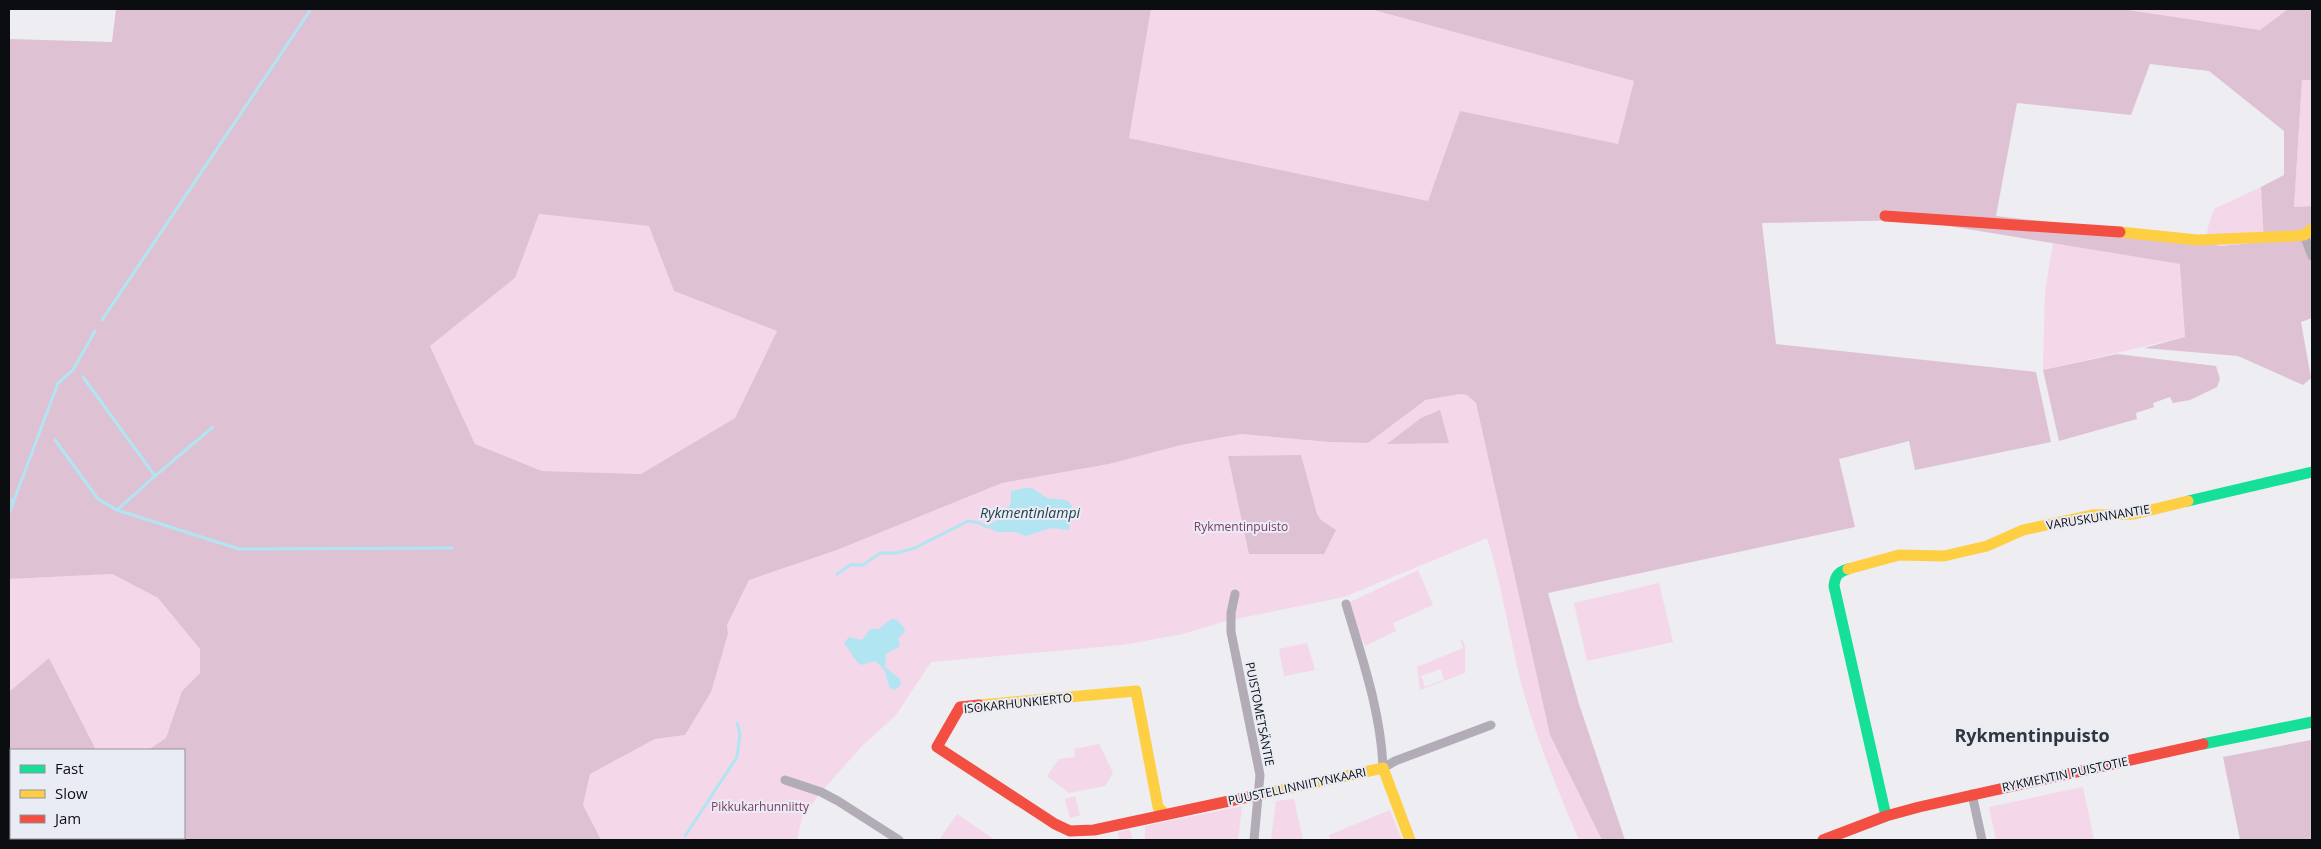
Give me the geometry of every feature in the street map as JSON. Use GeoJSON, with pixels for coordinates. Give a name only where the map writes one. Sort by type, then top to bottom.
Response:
{"type":"FeatureCollection","features":[{"type":"Feature","properties":{"kind":"street"},"geometry":{"type":"LineString","coordinates":[[1885,216],[2072,227],[2197,240],[2308,232],[2312,256]]}},
{"type":"Feature","properties":{"kind":"street","name":"VARUSKUNNANTIE"},"geometry":{"type":"LineString","coordinates":[[1886,816],[1834,586],[1835,578],[1840,571],[1899,555],[1944,556],[1987,546],[2032,528],[2092,515],[2134,514],[2312,472]]}},
{"type":"Feature","properties":{"kind":"street","name":"PUISTOMETSÄNTIE"},"geometry":{"type":"LineString","coordinates":[[1235,594],[1231,613],[1231,632],[1260,776],[1254,840]]}},
{"type":"Feature","properties":{"kind":"street"},"geometry":{"type":"LineString","coordinates":[[1346,604],[1369,680],[1383,748],[1383,768]]}},
{"type":"Feature","properties":{"kind":"street","name":"ISOKARHUNKIERTO"},"geometry":{"type":"LineString","coordinates":[[1055,824],[936,747],[960,708],[1136,691],[1158,807],[1164,813]]}},
{"type":"Feature","properties":{"kind":"street","name":"RYKMENTIN PUISTOTIE"},"geometry":{"type":"LineString","coordinates":[[1823,840],[1886,816],[1972,794],[2268,729],[2312,722]]}},
{"type":"Feature","properties":{"kind":"street"},"geometry":{"type":"LineString","coordinates":[[1383,768],[1395,761],[1491,725]]}},
{"type":"Feature","properties":{"kind":"street","name":"PUUSTELLINNIITYNKAARI"},"geometry":{"type":"LineString","coordinates":[[1055,824],[1070,831],[1094,830],[1164,813],[1383,768],[1410,840]]}},
{"type":"Feature","properties":{"kind":"street"},"geometry":{"type":"LineString","coordinates":[[785,780],[821,792],[899,840]]}},
{"type":"Feature","properties":{"kind":"street"},"geometry":{"type":"LineString","coordinates":[[1972,794],[1982,840]]}},
{"type":"Feature","properties":{"kind":"green space"},"geometry":{"type":"Polygon","coordinates":[[[1151,9],[1370,9],[1634,81],[1618,144],[1460,112],[1428,201],[1129,138],[1151,9]]]}},
{"type":"Feature","properties":{"kind":"green space"},"geometry":{"type":"Polygon","coordinates":[[[2122,9],[2288,9],[2260,30],[2122,9]]]}},
{"type":"Feature","properties":{"kind":"green space"},"geometry":{"type":"Polygon","coordinates":[[[2302,79],[2312,80],[2312,206],[2294,207],[2302,79]]]}},
{"type":"Feature","properties":{"kind":"green space"},"geometry":{"type":"Polygon","coordinates":[[[2261,187],[2264,242],[2220,246],[2206,242],[2208,227],[2214,209],[2261,187]]]}},
{"type":"Feature","properties":{"kind":"green space"},"geometry":{"type":"Polygon","coordinates":[[[539,214],[650,226],[674,291],[777,331],[735,418],[641,474],[542,471],[475,444],[430,346],[515,278],[539,214]]]}},
{"type":"Feature","properties":{"kind":"green space"},"geometry":{"type":"Polygon","coordinates":[[[2053,243],[2181,264],[2185,337],[2043,370],[2045,292],[2053,243]]]}},
{"type":"Feature","properties":{"kind":"green space","name":"Rykmentinpuisto"},"geometry":{"type":"Polygon","coordinates":[[[1460,394],[1467,395],[1476,403],[1550,735],[1602,840],[1579,840],[1547,763],[1521,683],[1497,574],[1487,538],[1344,597],[1226,621],[1183,634],[1122,645],[931,662],[896,715],[861,747],[821,792],[802,818],[797,840],[600,839],[583,805],[590,774],[655,739],[685,735],[728,634],[727,625],[749,580],[837,550],[1002,483],[1109,464],[1181,445],[1241,434],[1329,442],[1368,443],[1427,400],[1460,394]]]}},
{"type":"Feature","properties":{"kind":"green space"},"geometry":{"type":"Polygon","coordinates":[[[1418,570],[1433,605],[1393,623],[1396,631],[1365,646],[1348,603],[1418,570]]]}},
{"type":"Feature","properties":{"kind":"green space"},"geometry":{"type":"Polygon","coordinates":[[[111,574],[158,598],[200,649],[200,673],[182,691],[166,738],[150,749],[95,749],[49,658],[9,692],[9,579],[111,574]]]}},
{"type":"Feature","properties":{"kind":"green space"},"geometry":{"type":"Polygon","coordinates":[[[1659,583],[1673,642],[1587,661],[1574,603],[1659,583]]]}},
{"type":"Feature","properties":{"kind":"green space"},"geometry":{"type":"Polygon","coordinates":[[[1462,639],[1465,647],[1465,673],[1420,690],[1417,667],[1463,648],[1460,640],[1462,639]],[[1441,669],[1421,676],[1425,687],[1444,680],[1441,669]]]}},
{"type":"Feature","properties":{"kind":"green space"},"geometry":{"type":"Polygon","coordinates":[[[1307,643],[1315,670],[1284,676],[1279,649],[1307,643]]]}},
{"type":"Feature","properties":{"kind":"green space"},"geometry":{"type":"Polygon","coordinates":[[[1099,744],[1113,773],[1105,786],[1069,793],[1047,776],[1059,759],[1075,757],[1074,749],[1099,744]]]}},
{"type":"Feature","properties":{"kind":"green space"},"geometry":{"type":"Polygon","coordinates":[[[2083,787],[2094,840],[1996,840],[1989,807],[2083,787]]]}},
{"type":"Feature","properties":{"kind":"green space"},"geometry":{"type":"Polygon","coordinates":[[[1075,796],[1080,815],[1070,818],[1065,799],[1075,796]]]}},
{"type":"Feature","properties":{"kind":"green space"},"geometry":{"type":"Polygon","coordinates":[[[1294,799],[1303,840],[1271,840],[1276,801],[1294,799]]]}},
{"type":"Feature","properties":{"kind":"green space"},"geometry":{"type":"Polygon","coordinates":[[[1242,806],[1238,840],[1145,840],[1145,826],[1242,806]]]}},
{"type":"Feature","properties":{"kind":"green space"},"geometry":{"type":"Polygon","coordinates":[[[1390,810],[1402,840],[1331,840],[1329,835],[1390,810]]]}},
{"type":"Feature","properties":{"kind":"green space"},"geometry":{"type":"Polygon","coordinates":[[[957,814],[995,840],[939,840],[957,814]]]}},
{"type":"Feature","properties":{"kind":"green space"},"geometry":{"type":"Polygon","coordinates":[[[1130,829],[1132,838],[1119,840],[1118,832],[1130,829]]]}},
{"type":"Feature","properties":{"kind":"shaded area"},"geometry":{"type":"Polygon","coordinates":[[[116,9],[1151,9],[1129,138],[1428,201],[1460,111],[1618,144],[1634,81],[1370,9],[2122,9],[2260,30],[2288,9],[2312,9],[2312,80],[2302,80],[2294,207],[2312,206],[2312,318],[2301,322],[2311,378],[2303,385],[2238,356],[2144,348],[2185,337],[2180,264],[1912,220],[1762,223],[1776,344],[2036,372],[2051,442],[1915,470],[1909,441],[1839,459],[1855,527],[1548,593],[1579,704],[1625,840],[1602,840],[1550,735],[1476,403],[1467,395],[1460,394],[1426,400],[1368,443],[1329,442],[1241,434],[1181,445],[1109,464],[1002,483],[837,550],[749,580],[727,625],[728,634],[711,692],[685,735],[655,739],[590,774],[583,805],[601,840],[9,840],[9,692],[49,658],[95,749],[10,749],[10,839],[185,839],[185,749],[150,749],[166,738],[182,691],[200,673],[200,649],[158,598],[112,574],[9,579],[9,39],[112,42],[116,9]],[[2150,64],[2131,115],[2017,103],[1996,216],[2190,238],[2220,246],[2264,242],[2261,187],[2284,175],[2284,131],[2209,71],[2150,64]],[[539,214],[515,278],[430,346],[475,444],[542,471],[641,474],[735,418],[777,331],[674,291],[649,226],[539,214]]]}},
{"type":"Feature","properties":{"kind":"shaded area"},"geometry":{"type":"Polygon","coordinates":[[[2117,354],[2216,366],[2220,379],[2217,387],[2190,400],[2173,403],[2170,397],[2153,403],[2154,407],[2136,413],[2137,419],[2059,441],[2043,370],[2117,354]]]}},
{"type":"Feature","properties":{"kind":"shaded area"},"geometry":{"type":"Polygon","coordinates":[[[1440,410],[1449,443],[1387,444],[1421,418],[1440,410]]]}},
{"type":"Feature","properties":{"kind":"shaded area"},"geometry":{"type":"Polygon","coordinates":[[[1301,455],[1317,514],[1321,520],[1336,530],[1324,554],[1249,554],[1228,456],[1301,455]]]}},
{"type":"Feature","properties":{"kind":"shaded area"},"geometry":{"type":"Polygon","coordinates":[[[2311,740],[2312,840],[2240,840],[2223,757],[2311,740]]]}},
{"type":"Feature","properties":{"kind":"water","name":"Rykmentinlampi"},"geometry":{"type":"Polygon","coordinates":[[[1032,488],[1047,498],[1067,500],[1072,506],[1069,530],[1051,528],[1026,536],[1015,532],[998,532],[986,527],[1004,516],[1011,502],[1011,491],[1032,488]]]}},
{"type":"Feature","properties":{"kind":"water"},"geometry":{"type":"Polygon","coordinates":[[[891,619],[897,620],[905,629],[904,633],[898,638],[900,646],[886,654],[885,667],[900,679],[901,684],[895,690],[891,689],[885,671],[880,665],[875,661],[861,665],[844,643],[849,637],[862,640],[870,629],[879,629],[891,619]]]}},
{"type":"Feature","properties":{"kind":"waterway"},"geometry":{"type":"LineString","coordinates":[[102,320],[311,9]]}},
{"type":"Feature","properties":{"kind":"waterway"},"geometry":{"type":"LineString","coordinates":[[13,503],[58,383],[73,370],[95,331]]}},
{"type":"Feature","properties":{"kind":"waterway"},"geometry":{"type":"LineString","coordinates":[[83,377],[155,476],[213,427]]}},
{"type":"Feature","properties":{"kind":"waterway"},"geometry":{"type":"LineString","coordinates":[[55,440],[98,499],[117,510],[239,549],[452,548]]}},
{"type":"Feature","properties":{"kind":"waterway"},"geometry":{"type":"LineString","coordinates":[[117,510],[155,476]]}},
{"type":"Feature","properties":{"kind":"waterway"},"geometry":{"type":"LineString","coordinates":[[9,498],[13,503],[9,513]]}},
{"type":"Feature","properties":{"kind":"waterway"},"geometry":{"type":"LineString","coordinates":[[837,574],[850,565],[863,565],[880,553],[897,553],[915,548],[968,521],[980,523],[986,527]]}},
{"type":"Feature","properties":{"kind":"waterway"},"geometry":{"type":"LineString","coordinates":[[685,836],[737,757],[740,734],[737,723]]}},
{"type":"Feature","properties":{"kind":"traffic: fast"},"geometry":{"type":"LineString","coordinates":[[2188,501],[2312,472]]}},
{"type":"Feature","properties":{"kind":"traffic: fast"},"geometry":{"type":"LineString","coordinates":[[1848,569],[1838,575],[1834,586],[1886,816]]}},
{"type":"Feature","properties":{"kind":"traffic: fast"},"geometry":{"type":"LineString","coordinates":[[2203,744],[2312,722]]}},
{"type":"Feature","properties":{"kind":"traffic: slow"},"geometry":{"type":"LineString","coordinates":[[2120,232],[2197,240],[2295,236],[2304,235],[2312,229]]}},
{"type":"Feature","properties":{"kind":"traffic: slow"},"geometry":{"type":"LineString","coordinates":[[1848,569],[1899,555],[1944,556],[1987,546],[2023,530],[2092,515],[2134,514],[2188,501]]}},
{"type":"Feature","properties":{"kind":"traffic: slow"},"geometry":{"type":"LineString","coordinates":[[979,705],[1136,691],[1158,807],[1164,813]]}},
{"type":"Feature","properties":{"kind":"traffic: slow"},"geometry":{"type":"LineString","coordinates":[[1262,794],[1383,768],[1410,840]]}},
{"type":"Feature","properties":{"kind":"traffic: jam"},"geometry":{"type":"LineString","coordinates":[[1885,216],[2120,232]]}},
{"type":"Feature","properties":{"kind":"traffic: jam"},"geometry":{"type":"LineString","coordinates":[[979,705],[960,707],[937,747],[1055,824],[1070,831],[1094,830],[1262,794]]}},
{"type":"Feature","properties":{"kind":"traffic: jam"},"geometry":{"type":"LineString","coordinates":[[1823,840],[1886,816],[1919,807],[2203,744]]}},
{"type":"Feature","properties":{"kind":"district","name":"Rykmentinpuisto"},"geometry":{"type":"Point","coordinates":[2032,735]}},
{"type":"Feature","properties":{"kind":"park label","name":"Pikkukarhunniitty"},"geometry":{"type":"Point","coordinates":[760,806]}}]}
